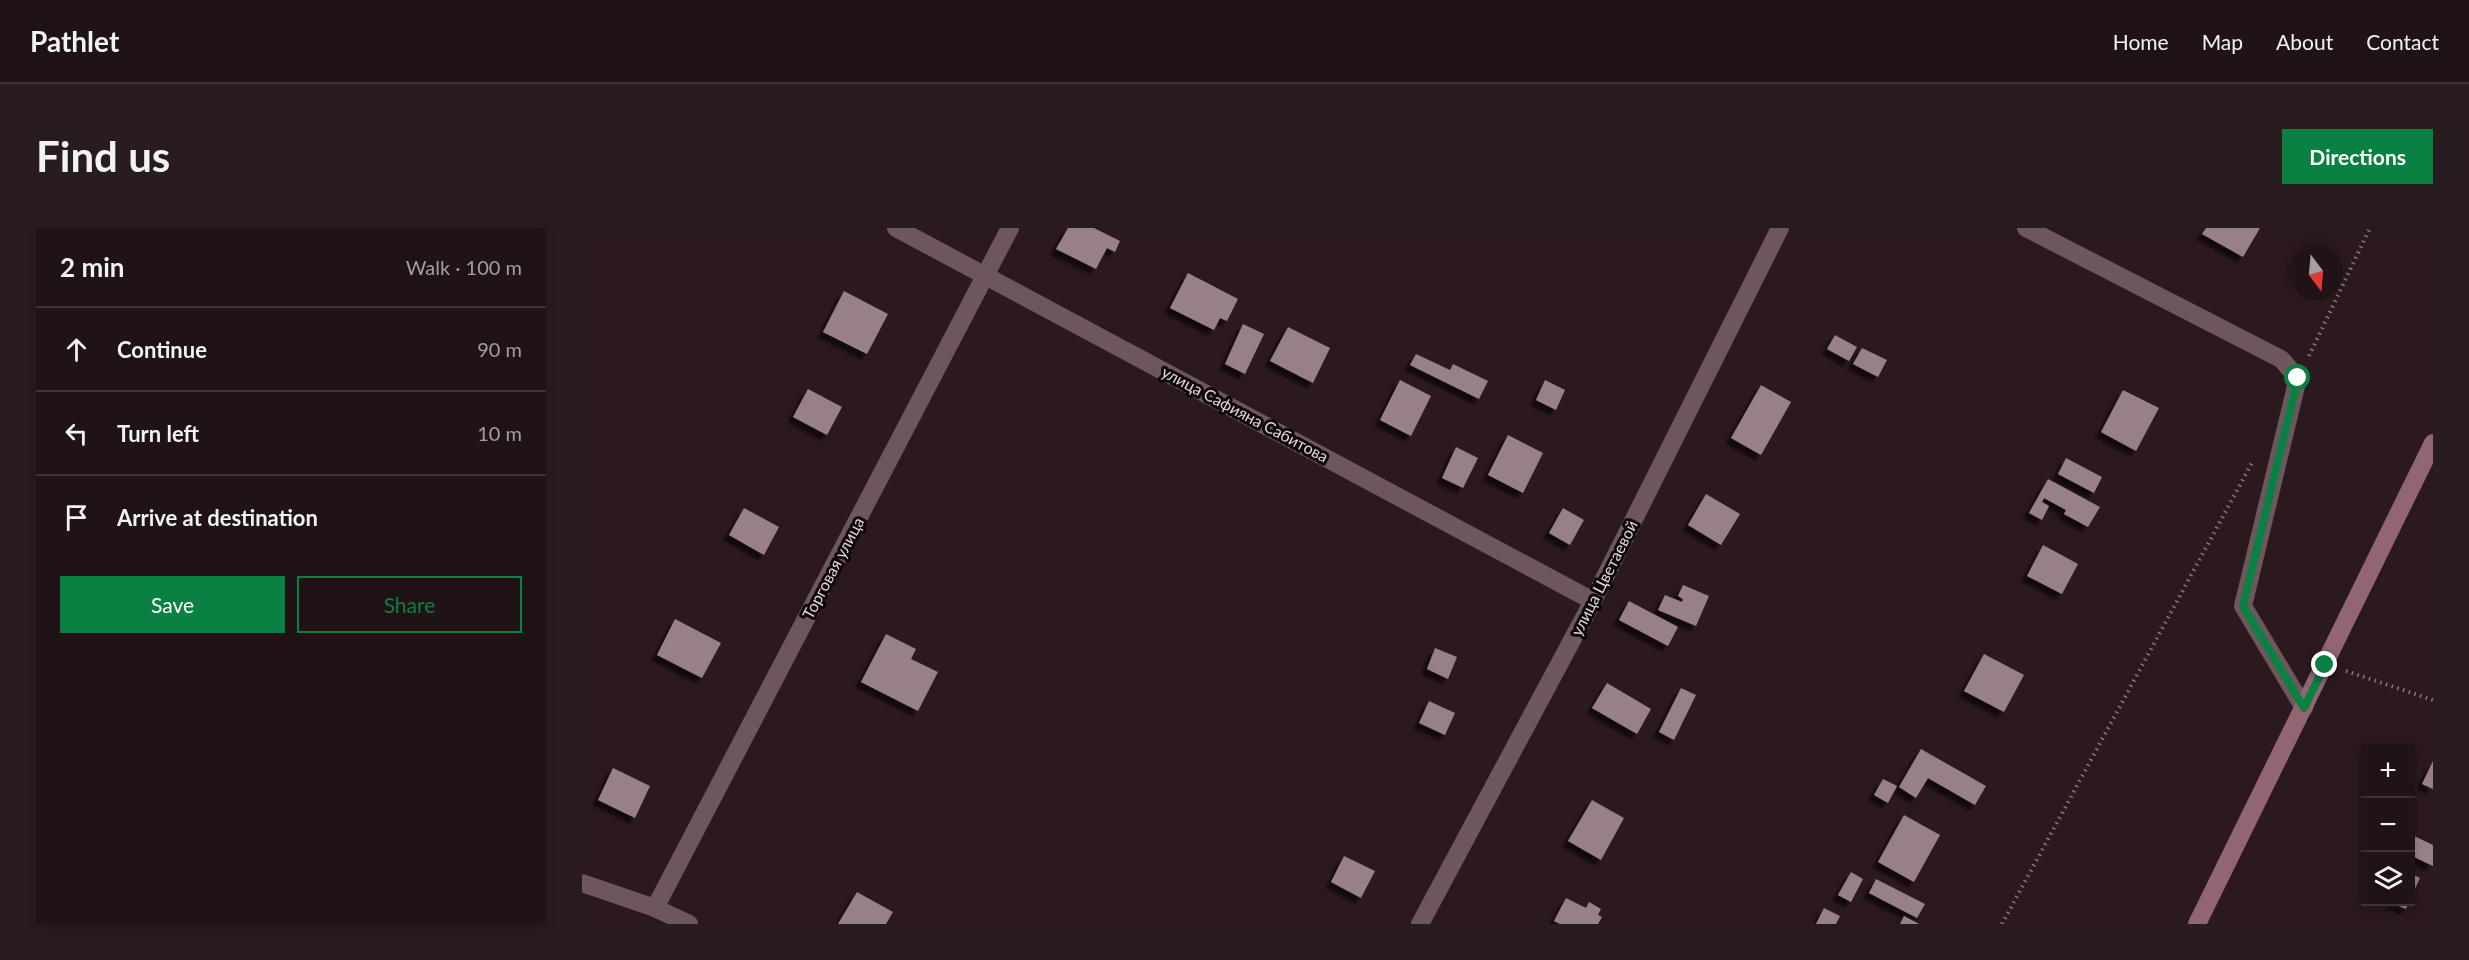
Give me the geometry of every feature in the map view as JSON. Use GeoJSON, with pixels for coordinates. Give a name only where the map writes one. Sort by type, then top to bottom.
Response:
{"type":"FeatureCollection","features":[{"type":"Feature","properties":{"kind":"street","name":"улица Сафияна Сабитова"},"geometry":{"type":"LineString","coordinates":[[896,228],[1593,601]]}},
{"type":"Feature","properties":{"kind":"street","name":"Торговая улица"},"geometry":{"type":"LineString","coordinates":[[655,908],[1010,228]]}},
{"type":"Feature","properties":{"kind":"street","name":"улица Цветаевой"},"geometry":{"type":"LineString","coordinates":[[1420,924],[1593,601],[1780,228]]}},
{"type":"Feature","properties":{"kind":"street"},"geometry":{"type":"LineString","coordinates":[[2026,228],[2281,359],[2298,378],[2243,606],[2304,708]]}},
{"type":"Feature","properties":{"kind":"street"},"geometry":{"type":"LineString","coordinates":[[2197,924],[2433,443]]}},
{"type":"Feature","properties":{"kind":"street"},"geometry":{"type":"LineString","coordinates":[[582,883],[655,908],[689,924]]}},
{"type":"Feature","properties":{"kind":"path"},"geometry":{"type":"LineString","coordinates":[[2298,378],[2370,228]]}},
{"type":"Feature","properties":{"kind":"path"},"geometry":{"type":"LineString","coordinates":[[2002,924],[2258,452]]}},
{"type":"Feature","properties":{"kind":"path"},"geometry":{"type":"LineString","coordinates":[[2325,665],[2433,700]]}},
{"type":"Feature","properties":{"kind":"building"},"geometry":{"type":"Polygon","coordinates":[[[1068,228],[1094,228],[1120,241],[1115,252],[1107,248],[1096,269],[1056,249],[1068,228]]]}},
{"type":"Feature","properties":{"kind":"building"},"geometry":{"type":"Polygon","coordinates":[[[2206,228],[2260,228],[2243,257],[2202,234],[2206,228]]]}},
{"type":"Feature","properties":{"kind":"building"},"geometry":{"type":"Polygon","coordinates":[[[1188,273],[1238,299],[1227,321],[1220,318],[1214,330],[1170,308],[1188,273]]]}},
{"type":"Feature","properties":{"kind":"building"},"geometry":{"type":"Polygon","coordinates":[[[844,291],[888,314],[867,354],[823,332],[844,291]]]}},
{"type":"Feature","properties":{"kind":"building"},"geometry":{"type":"Polygon","coordinates":[[[1243,324],[1264,334],[1245,374],[1225,364],[1243,324]]]}},
{"type":"Feature","properties":{"kind":"building"},"geometry":{"type":"Polygon","coordinates":[[[1288,327],[1330,348],[1313,383],[1270,361],[1288,327]]]}},
{"type":"Feature","properties":{"kind":"building"},"geometry":{"type":"Polygon","coordinates":[[[1835,335],[1857,347],[1849,361],[1827,349],[1835,335]]]}},
{"type":"Feature","properties":{"kind":"building"},"geometry":{"type":"Polygon","coordinates":[[[1862,348],[1887,360],[1878,377],[1853,364],[1862,348]]]}},
{"type":"Feature","properties":{"kind":"building"},"geometry":{"type":"Polygon","coordinates":[[[1416,354],[1450,370],[1453,364],[1488,381],[1479,399],[1410,365],[1416,354]]]}},
{"type":"Feature","properties":{"kind":"building"},"geometry":{"type":"Polygon","coordinates":[[[1400,380],[1431,396],[1411,436],[1380,420],[1400,380]]]}},
{"type":"Feature","properties":{"kind":"building"},"geometry":{"type":"Polygon","coordinates":[[[1545,380],[1565,390],[1556,410],[1536,400],[1545,380]]]}},
{"type":"Feature","properties":{"kind":"building"},"geometry":{"type":"Polygon","coordinates":[[[1761,385],[1791,402],[1761,455],[1731,438],[1761,385]]]}},
{"type":"Feature","properties":{"kind":"building"},"geometry":{"type":"Polygon","coordinates":[[[808,389],[842,407],[827,435],[793,417],[808,389]]]}},
{"type":"Feature","properties":{"kind":"building"},"geometry":{"type":"Polygon","coordinates":[[[2123,390],[2159,408],[2136,451],[2101,432],[2123,390]]]}},
{"type":"Feature","properties":{"kind":"building"},"geometry":{"type":"Polygon","coordinates":[[[1508,435],[1543,453],[1523,493],[1488,475],[1508,435]]]}},
{"type":"Feature","properties":{"kind":"building"},"geometry":{"type":"Polygon","coordinates":[[[1456,447],[1478,458],[1463,488],[1442,478],[1456,447]]]}},
{"type":"Feature","properties":{"kind":"building"},"geometry":{"type":"Polygon","coordinates":[[[2066,458],[2102,477],[2094,493],[2058,474],[2066,458]]]}},
{"type":"Feature","properties":{"kind":"building"},"geometry":{"type":"Polygon","coordinates":[[[2048,479],[2100,507],[2088,527],[2064,514],[2066,510],[2044,498],[2042,502],[2049,506],[2042,520],[2029,513],[2048,479]]]}},
{"type":"Feature","properties":{"kind":"building"},"geometry":{"type":"Polygon","coordinates":[[[1706,494],[1740,514],[1721,545],[1688,525],[1706,494]]]}},
{"type":"Feature","properties":{"kind":"building"},"geometry":{"type":"Polygon","coordinates":[[[744,508],[779,527],[764,555],[729,535],[744,508]]]}},
{"type":"Feature","properties":{"kind":"building"},"geometry":{"type":"Polygon","coordinates":[[[1563,508],[1584,520],[1570,545],[1549,533],[1563,508]]]}},
{"type":"Feature","properties":{"kind":"building"},"geometry":{"type":"Polygon","coordinates":[[[2043,545],[2078,564],[2062,594],[2027,576],[2043,545]]]}},
{"type":"Feature","properties":{"kind":"building"},"geometry":{"type":"Polygon","coordinates":[[[1683,585],[1709,596],[1696,626],[1658,610],[1665,595],[1682,602],[1683,599],[1678,596],[1683,585]]]}},
{"type":"Feature","properties":{"kind":"building"},"geometry":{"type":"Polygon","coordinates":[[[1629,601],[1678,627],[1668,646],[1619,620],[1629,601]]]}},
{"type":"Feature","properties":{"kind":"building"},"geometry":{"type":"Polygon","coordinates":[[[675,619],[721,643],[702,678],[657,655],[675,619]]]}},
{"type":"Feature","properties":{"kind":"building"},"geometry":{"type":"Polygon","coordinates":[[[886,634],[916,649],[911,659],[938,672],[918,711],[861,682],[886,634]]]}},
{"type":"Feature","properties":{"kind":"building"},"geometry":{"type":"Polygon","coordinates":[[[1435,648],[1457,657],[1448,679],[1427,669],[1435,648]]]}},
{"type":"Feature","properties":{"kind":"building"},"geometry":{"type":"Polygon","coordinates":[[[1984,654],[2024,675],[2004,712],[1964,691],[1984,654]]]}},
{"type":"Feature","properties":{"kind":"building"},"geometry":{"type":"Polygon","coordinates":[[[1607,683],[1651,709],[1637,734],[1592,708],[1607,683]]]}},
{"type":"Feature","properties":{"kind":"building"},"geometry":{"type":"Polygon","coordinates":[[[1681,688],[1696,695],[1674,740],[1659,732],[1681,688]]]}},
{"type":"Feature","properties":{"kind":"building"},"geometry":{"type":"Polygon","coordinates":[[[1429,701],[1455,713],[1445,735],[1419,723],[1429,701]]]}},
{"type":"Feature","properties":{"kind":"building"},"geometry":{"type":"Polygon","coordinates":[[[1921,749],[1986,786],[1975,805],[1928,778],[1916,798],[1899,787],[1921,749]]]}},
{"type":"Feature","properties":{"kind":"building"},"geometry":{"type":"Polygon","coordinates":[[[2433,761],[2433,789],[2422,784],[2433,761]]]}},
{"type":"Feature","properties":{"kind":"building"},"geometry":{"type":"Polygon","coordinates":[[[613,768],[650,786],[635,818],[598,800],[613,768]]]}},
{"type":"Feature","properties":{"kind":"building"},"geometry":{"type":"Polygon","coordinates":[[[1883,779],[1897,786],[1888,803],[1874,795],[1883,779]]]}},
{"type":"Feature","properties":{"kind":"building"},"geometry":{"type":"Polygon","coordinates":[[[1592,800],[1624,818],[1601,860],[1568,841],[1592,800]]]}},
{"type":"Feature","properties":{"kind":"building"},"geometry":{"type":"Polygon","coordinates":[[[1904,815],[1940,835],[1914,882],[1878,862],[1904,815]]]}},
{"type":"Feature","properties":{"kind":"building"},"geometry":{"type":"Polygon","coordinates":[[[2415,836],[2433,845],[2433,866],[2415,857],[2415,836]]]}},
{"type":"Feature","properties":{"kind":"building"},"geometry":{"type":"Polygon","coordinates":[[[1344,856],[1375,871],[1361,898],[1331,882],[1344,856]]]}},
{"type":"Feature","properties":{"kind":"building"},"geometry":{"type":"Polygon","coordinates":[[[1851,872],[1863,879],[1851,902],[1838,895],[1851,872]]]}},
{"type":"Feature","properties":{"kind":"building"},"geometry":{"type":"Polygon","coordinates":[[[2415,876],[2420,878],[2415,888],[2415,876]]]}},
{"type":"Feature","properties":{"kind":"building"},"geometry":{"type":"Polygon","coordinates":[[[1876,879],[1925,904],[1917,918],[1869,893],[1876,879]]]}},
{"type":"Feature","properties":{"kind":"building"},"geometry":{"type":"Polygon","coordinates":[[[857,892],[893,912],[886,924],[838,924],[857,892]]]}},
{"type":"Feature","properties":{"kind":"building"},"geometry":{"type":"Polygon","coordinates":[[[1566,898],[1586,908],[1589,902],[1601,909],[1598,915],[1602,917],[1598,924],[1560,924],[1554,921],[1566,898]]]}},
{"type":"Feature","properties":{"kind":"building"},"geometry":{"type":"Polygon","coordinates":[[[1824,908],[1840,916],[1836,924],[1816,924],[1824,908]]]}},
{"type":"Feature","properties":{"kind":"building"},"geometry":{"type":"Polygon","coordinates":[[[1904,916],[1919,924],[1900,924],[1904,916]]]}},
{"type":"Feature","properties":{"kind":"route"},"geometry":{"type":"LineString","coordinates":[[2298,378],[2243,606],[2304,708],[2325,665]]}}]}
